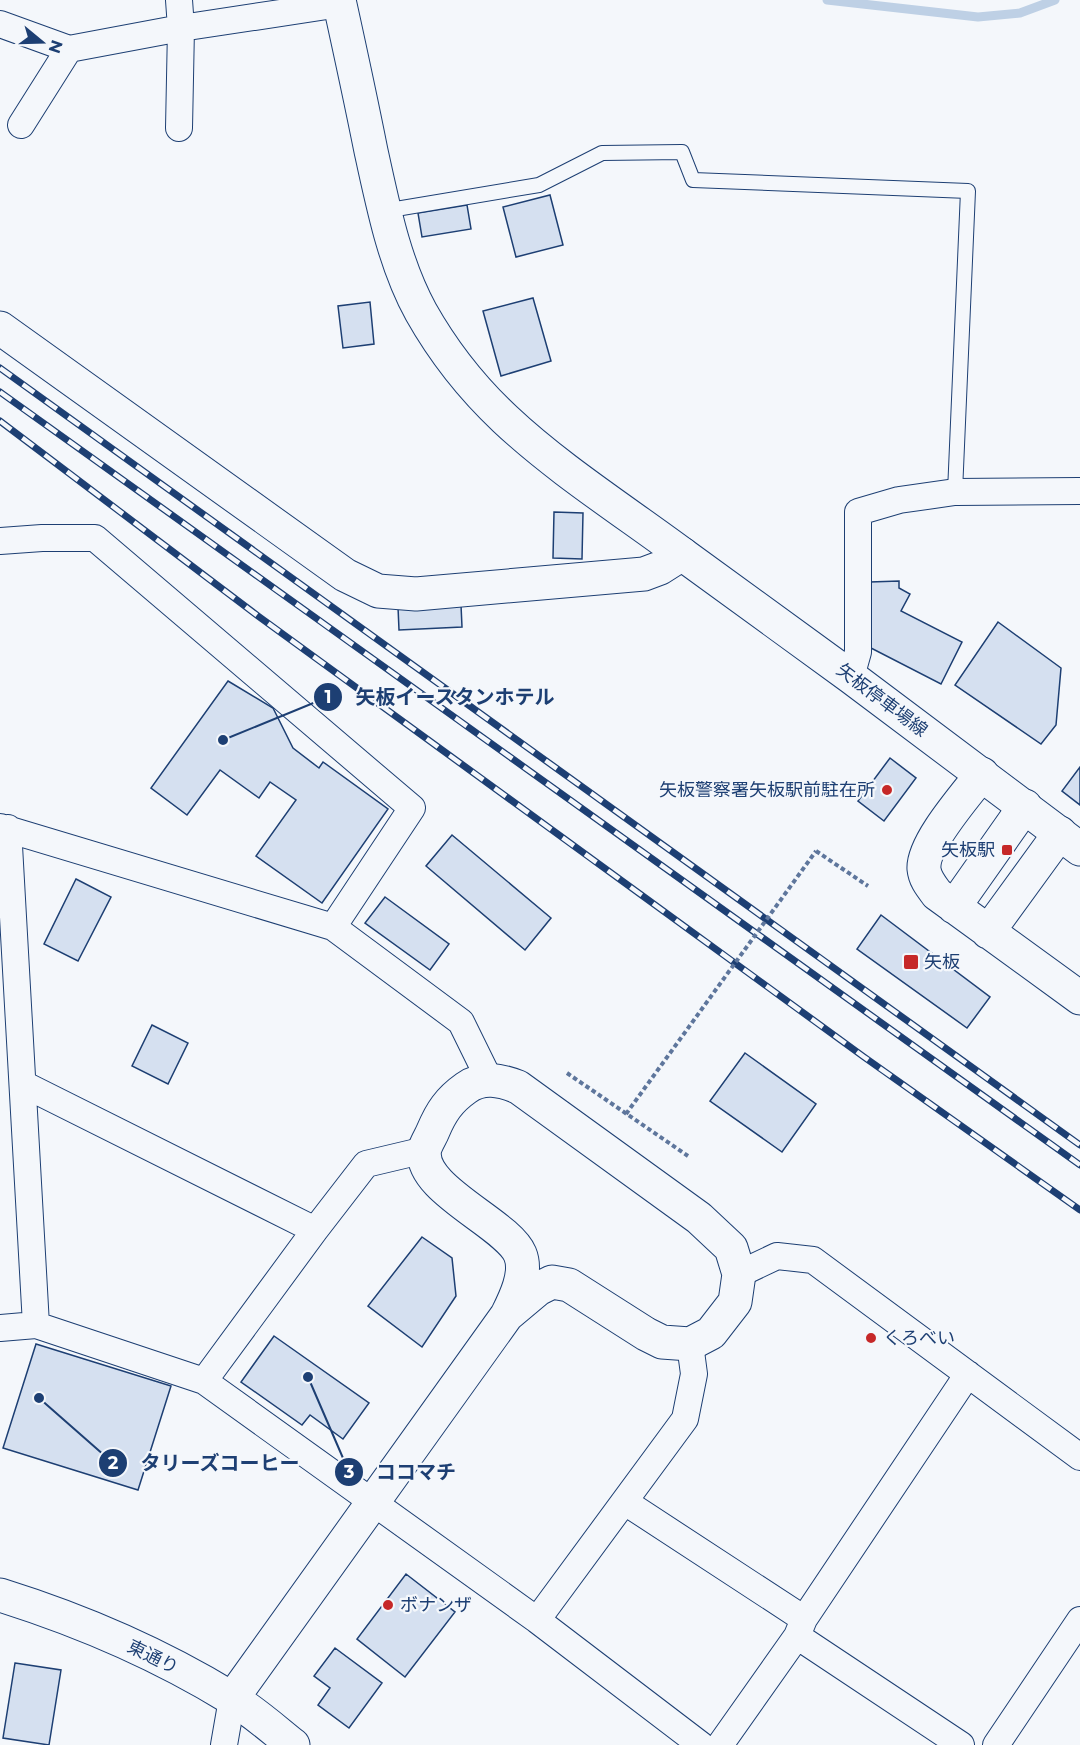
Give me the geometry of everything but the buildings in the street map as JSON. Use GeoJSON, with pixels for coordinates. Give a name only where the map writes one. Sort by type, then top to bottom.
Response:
{"type":"FeatureCollection","features":[{"type":"Feature","properties":{"kind":"street"},"geometry":{"type":"LineString","coordinates":[[179,0],[181,28],[179,128]]}},
{"type":"Feature","properties":{"kind":"street"},"geometry":{"type":"LineString","coordinates":[[0,24],[69,49],[340,2]]}},
{"type":"Feature","properties":{"kind":"street","name":"矢板停車場線"},"geometry":{"type":"LineString","coordinates":[[340,2],[384,211],[403,268],[420,310],[443,347],[469,382],[504,418],[538,448],[1032,812]]}},
{"type":"Feature","properties":{"kind":"street"},"geometry":{"type":"LineString","coordinates":[[21,125],[69,49]]}},
{"type":"Feature","properties":{"kind":"street"},"geometry":{"type":"LineString","coordinates":[[0,328],[345,575],[378,591],[416,594],[644,574],[660,568],[682,554]]}},
{"type":"Feature","properties":{"kind":"street"},"geometry":{"type":"LineString","coordinates":[[851,677],[858,652],[858,512],[899,500],[955,492],[1080,491]]}},
{"type":"Feature","properties":{"kind":"street"},"geometry":{"type":"LineString","coordinates":[[0,540],[96,538],[412,808],[333,927]]}},
{"type":"Feature","properties":{"kind":"street"},"geometry":{"type":"LineString","coordinates":[[963,913],[1032,812]]}},
{"type":"Feature","properties":{"kind":"street"},"geometry":{"type":"LineString","coordinates":[[963,913],[1032,812]]}},
{"type":"Feature","properties":{"kind":"street"},"geometry":{"type":"LineString","coordinates":[[36,1325],[23,1084],[4,828],[333,927],[461,1022],[489,1079]]}},
{"type":"Feature","properties":{"kind":"street"},"geometry":{"type":"LineString","coordinates":[[963,913],[1076,987]]}},
{"type":"Feature","properties":{"kind":"street"},"geometry":{"type":"LineString","coordinates":[[224,1745],[232,1699],[507,1315],[520,1290],[521,1255],[510,1240],[448,1192],[436,1179],[427,1162],[425,1150],[438,1119],[451,1099],[473,1083],[489,1079],[502,1081],[524,1091],[699,1218],[731,1248],[739,1274],[735,1302],[711,1333],[690,1344],[662,1342],[569,1285],[552,1282],[507,1315]]}},
{"type":"Feature","properties":{"kind":"street"},"geometry":{"type":"LineString","coordinates":[[23,1084],[315,1230]]}},
{"type":"Feature","properties":{"kind":"street"},"geometry":{"type":"LineString","coordinates":[[204,1381],[366,1164],[425,1150]]}},
{"type":"Feature","properties":{"kind":"street"},"geometry":{"type":"LineString","coordinates":[[739,1274],[777,1256],[813,1260],[1080,1457]]}},
{"type":"Feature","properties":{"kind":"street"},"geometry":{"type":"LineString","coordinates":[[0,1328],[36,1325],[204,1381],[537,1620],[701,1745]]}},
{"type":"Feature","properties":{"kind":"street"},"geometry":{"type":"LineString","coordinates":[[537,1620],[685,1419],[694,1374],[690,1344]]}},
{"type":"Feature","properties":{"kind":"street"},"geometry":{"type":"LineString","coordinates":[[720,1745],[968,1374]]}},
{"type":"Feature","properties":{"kind":"street"},"geometry":{"type":"LineString","coordinates":[[625,1502],[961,1745]]}},
{"type":"Feature","properties":{"kind":"street","name":"東通り"},"geometry":{"type":"LineString","coordinates":[[0,1595],[44,1609],[159,1658],[232,1699],[293,1745]]}},
{"type":"Feature","properties":{"kind":"street"},"geometry":{"type":"LineString","coordinates":[[996,1745],[1080,1620]]}},
{"type":"Feature","properties":{"kind":"lane"},"geometry":{"type":"LineString","coordinates":[[384,211],[539,185],[602,153],[682,152],[693,180],[968,191],[955,492]]}},
{"type":"Feature","properties":{"kind":"path"},"geometry":{"type":"LineString","coordinates":[[626,1114],[816,851],[868,886]]}},
{"type":"Feature","properties":{"kind":"path"},"geometry":{"type":"LineString","coordinates":[[567,1073],[688,1156]]}},
{"type":"Feature","properties":{"kind":"waterway"},"geometry":{"type":"LineString","coordinates":[[827,0],[978,17],[1020,13],[1055,0]]}},
{"type":"Feature","properties":{"kind":"railway"},"geometry":{"type":"LineString","coordinates":[[0,368],[1080,1145]]}},
{"type":"Feature","properties":{"kind":"railway"},"geometry":{"type":"LineString","coordinates":[[0,392],[1080,1165]]}},
{"type":"Feature","properties":{"kind":"railway"},"geometry":{"type":"LineString","coordinates":[[0,421],[258,616],[864,1057],[1080,1210]]}},
{"type":"Feature","properties":{"kind":"place","name":"矢板イースタンホテル"},"geometry":{"type":"Point","coordinates":[223,740]}},
{"type":"Feature","properties":{"kind":"place","name":"矢板警察署矢板駅前駐在所"},"geometry":{"type":"Point","coordinates":[887,790]}},
{"type":"Feature","properties":{"kind":"place","name":"矢板駅"},"geometry":{"type":"Point","coordinates":[1007,850]}},
{"type":"Feature","properties":{"kind":"place","name":"矢板"},"geometry":{"type":"Point","coordinates":[911,962]}},
{"type":"Feature","properties":{"kind":"place","name":"くろべい"},"geometry":{"type":"Point","coordinates":[871,1338]}},
{"type":"Feature","properties":{"kind":"place","name":"ココマチ"},"geometry":{"type":"Point","coordinates":[308,1377]}},
{"type":"Feature","properties":{"kind":"place","name":"タリーズコーヒー"},"geometry":{"type":"Point","coordinates":[39,1398]}},
{"type":"Feature","properties":{"kind":"place","name":"ボナンザ"},"geometry":{"type":"Point","coordinates":[388,1605]}}]}
